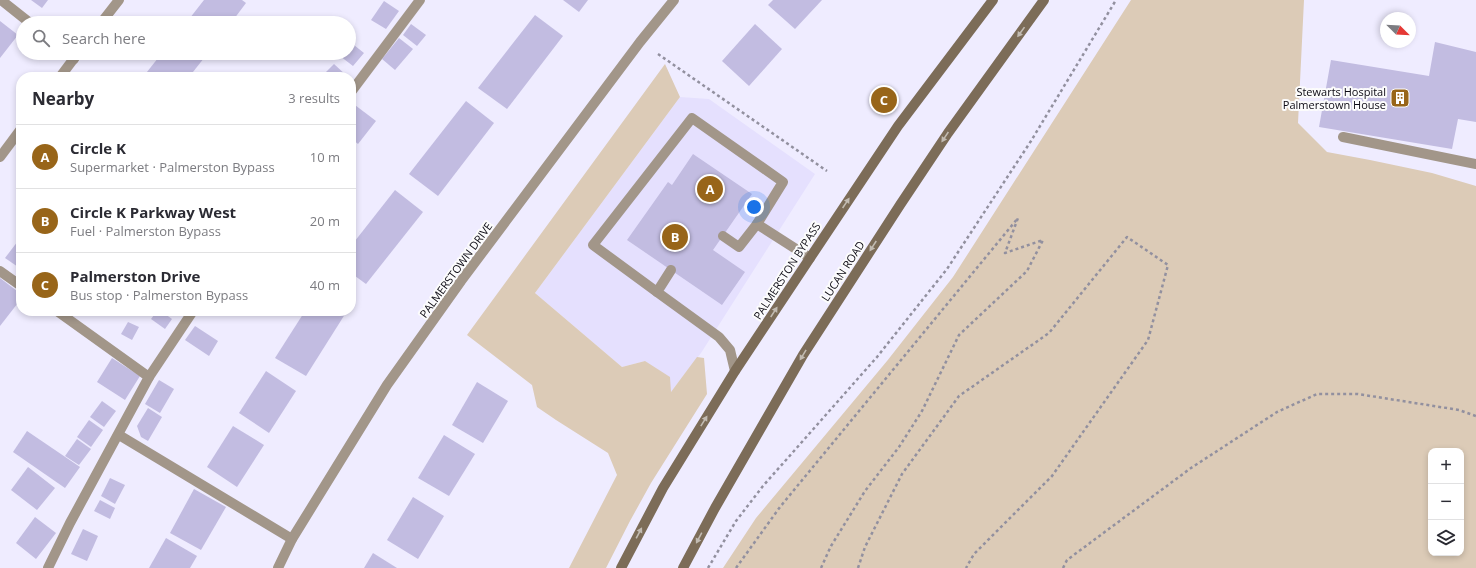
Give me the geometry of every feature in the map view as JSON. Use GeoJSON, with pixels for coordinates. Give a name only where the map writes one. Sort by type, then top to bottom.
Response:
{"type":"FeatureCollection","features":[{"type":"Feature","properties":{"kind":"main road","name":"PALMERSTON BYPASS"},"geometry":{"type":"LineString","coordinates":[[620,568],[663,488],[735,371],[898,126],[993,0]]}},
{"type":"Feature","properties":{"kind":"main road","name":"LUCAN ROAD"},"geometry":{"type":"LineString","coordinates":[[684,568],[715,508],[803,355],[944,139],[1044,0]]}},
{"type":"Feature","properties":{"kind":"street"},"geometry":{"type":"LineString","coordinates":[[1,0],[21,16]]}},
{"type":"Feature","properties":{"kind":"street"},"geometry":{"type":"LineString","coordinates":[[107,16],[119,0]]}},
{"type":"Feature","properties":{"kind":"street"},"geometry":{"type":"LineString","coordinates":[[356,85],[420,0]]}},
{"type":"Feature","properties":{"kind":"street","name":"PALMERSTOWN DRIVE"},"geometry":{"type":"LineString","coordinates":[[278,568],[292,539],[397,372],[484,250],[635,48],[674,0]]}},
{"type":"Feature","properties":{"kind":"street"},"geometry":{"type":"LineString","coordinates":[[63,72],[70,60]]}},
{"type":"Feature","properties":{"kind":"street"},"geometry":{"type":"LineString","coordinates":[[723,236],[739,247],[757,224],[784,182],[692,118],[593,245],[720,337],[730,350],[735,371]]}},
{"type":"Feature","properties":{"kind":"street"},"geometry":{"type":"LineString","coordinates":[[0,157],[16,136]]}},
{"type":"Feature","properties":{"kind":"street"},"geometry":{"type":"LineString","coordinates":[[1343,137],[1476,164]]}},
{"type":"Feature","properties":{"kind":"street"},"geometry":{"type":"LineString","coordinates":[[757,224],[810,258]]}},
{"type":"Feature","properties":{"kind":"street"},"geometry":{"type":"LineString","coordinates":[[657,292],[671,270]]}},
{"type":"Feature","properties":{"kind":"street"},"geometry":{"type":"LineString","coordinates":[[0,271],[16,282]]}},
{"type":"Feature","properties":{"kind":"street"},"geometry":{"type":"LineString","coordinates":[[64,316],[149,377]]}},
{"type":"Feature","properties":{"kind":"street"},"geometry":{"type":"LineString","coordinates":[[48,568],[70,523],[149,377],[189,316]]}},
{"type":"Feature","properties":{"kind":"street"},"geometry":{"type":"LineString","coordinates":[[118,435],[292,539]]}},
{"type":"Feature","properties":{"kind":"path"},"geometry":{"type":"LineString","coordinates":[[708,568],[736,521],[763,486],[877,357],[947,269],[1031,141],[1116,0]]}},
{"type":"Feature","properties":{"kind":"path"},"geometry":{"type":"LineString","coordinates":[[658,54],[827,171]]}},
{"type":"Feature","properties":{"kind":"path"},"geometry":{"type":"LineString","coordinates":[[736,568],[780,508],[1018,218],[1004,253],[1043,240],[1027,271],[959,335],[922,411],[899,447],[865,492],[831,546],[821,568]]}},
{"type":"Feature","properties":{"kind":"path"},"geometry":{"type":"LineString","coordinates":[[858,568],[865,548],[902,474],[959,396],[1049,332],[1127,237],[1168,265],[1148,340],[1052,476],[974,554],[966,568]]}},
{"type":"Feature","properties":{"kind":"path"},"geometry":{"type":"LineString","coordinates":[[1063,568],[1067,560],[1191,468],[1277,412],[1317,394],[1358,394],[1459,410],[1476,416]]}},
{"type":"Feature","properties":{"kind":"shaded area"},"geometry":{"type":"Polygon","coordinates":[[[1131,0],[1304,0],[1298,123],[1327,152],[1432,173],[1476,186],[1476,568],[723,568],[756,518],[887,361],[953,277],[1131,0]]]}},
{"type":"Feature","properties":{"kind":"shaded area"},"geometry":{"type":"Polygon","coordinates":[[[665,64],[680,97],[535,293],[622,367],[645,361],[670,377],[671,392],[697,357],[704,358],[707,394],[651,483],[606,568],[569,568],[617,475],[608,453],[537,407],[532,385],[467,335],[665,64]]]}},
{"type":"Feature","properties":{"kind":"shaded area"},"geometry":{"type":"Polygon","coordinates":[[[680,97],[709,99],[815,174],[701,353],[671,392],[645,361],[622,367],[535,293],[680,97]]]}},
{"type":"Feature","properties":{"kind":"building"},"geometry":{"type":"Polygon","coordinates":[[[31,0],[48,0],[42,8],[31,0]]]}},
{"type":"Feature","properties":{"kind":"building"},"geometry":{"type":"Polygon","coordinates":[[[204,0],[242,0],[246,3],[236,16],[191,16],[204,0]]]}},
{"type":"Feature","properties":{"kind":"building"},"geometry":{"type":"Polygon","coordinates":[[[563,0],[588,0],[579,12],[563,0]]]}},
{"type":"Feature","properties":{"kind":"building"},"geometry":{"type":"Polygon","coordinates":[[[773,0],[822,0],[795,29],[768,5],[773,0]]]}},
{"type":"Feature","properties":{"kind":"building"},"geometry":{"type":"Polygon","coordinates":[[[384,1],[399,11],[386,29],[371,20],[384,1]]]}},
{"type":"Feature","properties":{"kind":"building"},"geometry":{"type":"Polygon","coordinates":[[[535,15],[563,36],[507,109],[478,88],[535,15]]]}},
{"type":"Feature","properties":{"kind":"building"},"geometry":{"type":"Polygon","coordinates":[[[0,21],[16,33],[16,38],[0,58],[0,21]]]}},
{"type":"Feature","properties":{"kind":"building"},"geometry":{"type":"Polygon","coordinates":[[[411,24],[426,35],[417,46],[403,35],[411,24]]]}},
{"type":"Feature","properties":{"kind":"building"},"geometry":{"type":"Polygon","coordinates":[[[755,24],[782,49],[749,86],[722,61],[755,24]]]}},
{"type":"Feature","properties":{"kind":"building"},"geometry":{"type":"Polygon","coordinates":[[[399,38],[413,49],[395,70],[382,59],[399,38]]]}},
{"type":"Feature","properties":{"kind":"building","name":"Stewarts Hospital Palmerstown House"},"geometry":{"type":"Polygon","coordinates":[[[1435,42],[1476,52],[1476,122],[1458,119],[1452,149],[1319,127],[1331,60],[1429,76],[1435,42]]]}},
{"type":"Feature","properties":{"kind":"building"},"geometry":{"type":"Polygon","coordinates":[[[356,47],[364,53],[353,66],[345,60],[356,60],[356,47]]]}},
{"type":"Feature","properties":{"kind":"building"},"geometry":{"type":"Polygon","coordinates":[[[156,60],[202,60],[193,72],[147,72],[156,60]]]}},
{"type":"Feature","properties":{"kind":"building"},"geometry":{"type":"Polygon","coordinates":[[[334,64],[343,72],[326,72],[334,64]]]}},
{"type":"Feature","properties":{"kind":"building"},"geometry":{"type":"Polygon","coordinates":[[[466,101],[494,123],[438,196],[409,174],[466,101]]]}},
{"type":"Feature","properties":{"kind":"building"},"geometry":{"type":"Polygon","coordinates":[[[356,106],[376,121],[358,144],[356,142],[356,106]]]}},
{"type":"Feature","properties":{"kind":"building"},"geometry":{"type":"Polygon","coordinates":[[[693,154],[752,194],[713,250],[745,272],[722,305],[627,240],[668,182],[672,185],[693,154]]]}},
{"type":"Feature","properties":{"kind":"building"},"geometry":{"type":"Polygon","coordinates":[[[395,190],[423,212],[366,284],[356,277],[356,240],[395,190]]]}},
{"type":"Feature","properties":{"kind":"building"},"geometry":{"type":"Polygon","coordinates":[[[16,244],[16,266],[5,258],[16,244]]]}},
{"type":"Feature","properties":{"kind":"building"},"geometry":{"type":"Polygon","coordinates":[[[0,278],[16,290],[16,305],[0,326],[0,278]]]}},
{"type":"Feature","properties":{"kind":"building"},"geometry":{"type":"Polygon","coordinates":[[[153,316],[168,316],[172,319],[165,329],[151,319],[153,316]]]}},
{"type":"Feature","properties":{"kind":"building"},"geometry":{"type":"Polygon","coordinates":[[[302,316],[344,316],[306,376],[275,358],[302,316]]]}},
{"type":"Feature","properties":{"kind":"building"},"geometry":{"type":"Polygon","coordinates":[[[128,322],[139,327],[132,340],[121,334],[128,322]]]}},
{"type":"Feature","properties":{"kind":"building"},"geometry":{"type":"Polygon","coordinates":[[[195,326],[218,341],[209,356],[185,340],[195,326]]]}},
{"type":"Feature","properties":{"kind":"building"},"geometry":{"type":"Polygon","coordinates":[[[112,358],[140,376],[125,400],[97,382],[112,358]]]}},
{"type":"Feature","properties":{"kind":"building"},"geometry":{"type":"Polygon","coordinates":[[[266,371],[296,391],[269,433],[239,413],[266,371]]]}},
{"type":"Feature","properties":{"kind":"building"},"geometry":{"type":"Polygon","coordinates":[[[159,380],[174,389],[160,413],[145,404],[159,380]]]}},
{"type":"Feature","properties":{"kind":"building"},"geometry":{"type":"Polygon","coordinates":[[[477,382],[508,401],[483,443],[452,425],[477,382]]]}},
{"type":"Feature","properties":{"kind":"building"},"geometry":{"type":"Polygon","coordinates":[[[102,401],[116,411],[104,427],[90,417],[102,401]]]}},
{"type":"Feature","properties":{"kind":"building"},"geometry":{"type":"Polygon","coordinates":[[[148,408],[162,417],[148,441],[141,437],[137,426],[148,408]]]}},
{"type":"Feature","properties":{"kind":"building"},"geometry":{"type":"Polygon","coordinates":[[[89,420],[103,430],[91,447],[77,437],[89,420]]]}},
{"type":"Feature","properties":{"kind":"building"},"geometry":{"type":"Polygon","coordinates":[[[233,426],[264,445],[237,487],[207,467],[233,426]]]}},
{"type":"Feature","properties":{"kind":"building"},"geometry":{"type":"Polygon","coordinates":[[[27,431],[80,467],[65,488],[13,452],[27,431]]]}},
{"type":"Feature","properties":{"kind":"building"},"geometry":{"type":"Polygon","coordinates":[[[444,435],[475,454],[449,496],[418,478],[444,435]]]}},
{"type":"Feature","properties":{"kind":"building"},"geometry":{"type":"Polygon","coordinates":[[[77,439],[91,449],[79,465],[65,456],[77,439]]]}},
{"type":"Feature","properties":{"kind":"building"},"geometry":{"type":"Polygon","coordinates":[[[28,467],[55,488],[37,510],[11,490],[28,467]]]}},
{"type":"Feature","properties":{"kind":"building"},"geometry":{"type":"Polygon","coordinates":[[[110,478],[125,485],[115,504],[101,496],[110,478]]]}},
{"type":"Feature","properties":{"kind":"building"},"geometry":{"type":"Polygon","coordinates":[[[194,489],[226,507],[201,550],[170,533],[194,489]]]}},
{"type":"Feature","properties":{"kind":"building"},"geometry":{"type":"Polygon","coordinates":[[[413,497],[444,516],[418,559],[387,540],[413,497]]]}},
{"type":"Feature","properties":{"kind":"building"},"geometry":{"type":"Polygon","coordinates":[[[100,500],[115,508],[110,519],[94,511],[100,500]]]}},
{"type":"Feature","properties":{"kind":"building"},"geometry":{"type":"Polygon","coordinates":[[[35,517],[56,533],[36,559],[16,543],[35,517]]]}},
{"type":"Feature","properties":{"kind":"building"},"geometry":{"type":"Polygon","coordinates":[[[83,529],[98,536],[87,561],[71,554],[83,529]]]}},
{"type":"Feature","properties":{"kind":"building"},"geometry":{"type":"Polygon","coordinates":[[[166,538],[197,556],[190,568],[149,568],[166,538]]]}},
{"type":"Feature","properties":{"kind":"building"},"geometry":{"type":"Polygon","coordinates":[[[373,553],[397,568],[364,568],[373,553]]]}},
{"type":"Feature","properties":{"kind":"place","name":"Stewarts Hospital Palmerstown House"},"geometry":{"type":"Point","coordinates":[1400,98]}},
{"type":"Feature","properties":{"kind":"place","name":"Palmerston Drive"},"geometry":{"type":"Point","coordinates":[884,100]}},
{"type":"Feature","properties":{"kind":"place","name":"Circle K"},"geometry":{"type":"Point","coordinates":[710,189]}},
{"type":"Feature","properties":{"kind":"place","name":"Circle K Parkway West"},"geometry":{"type":"Point","coordinates":[675,237]}}]}
